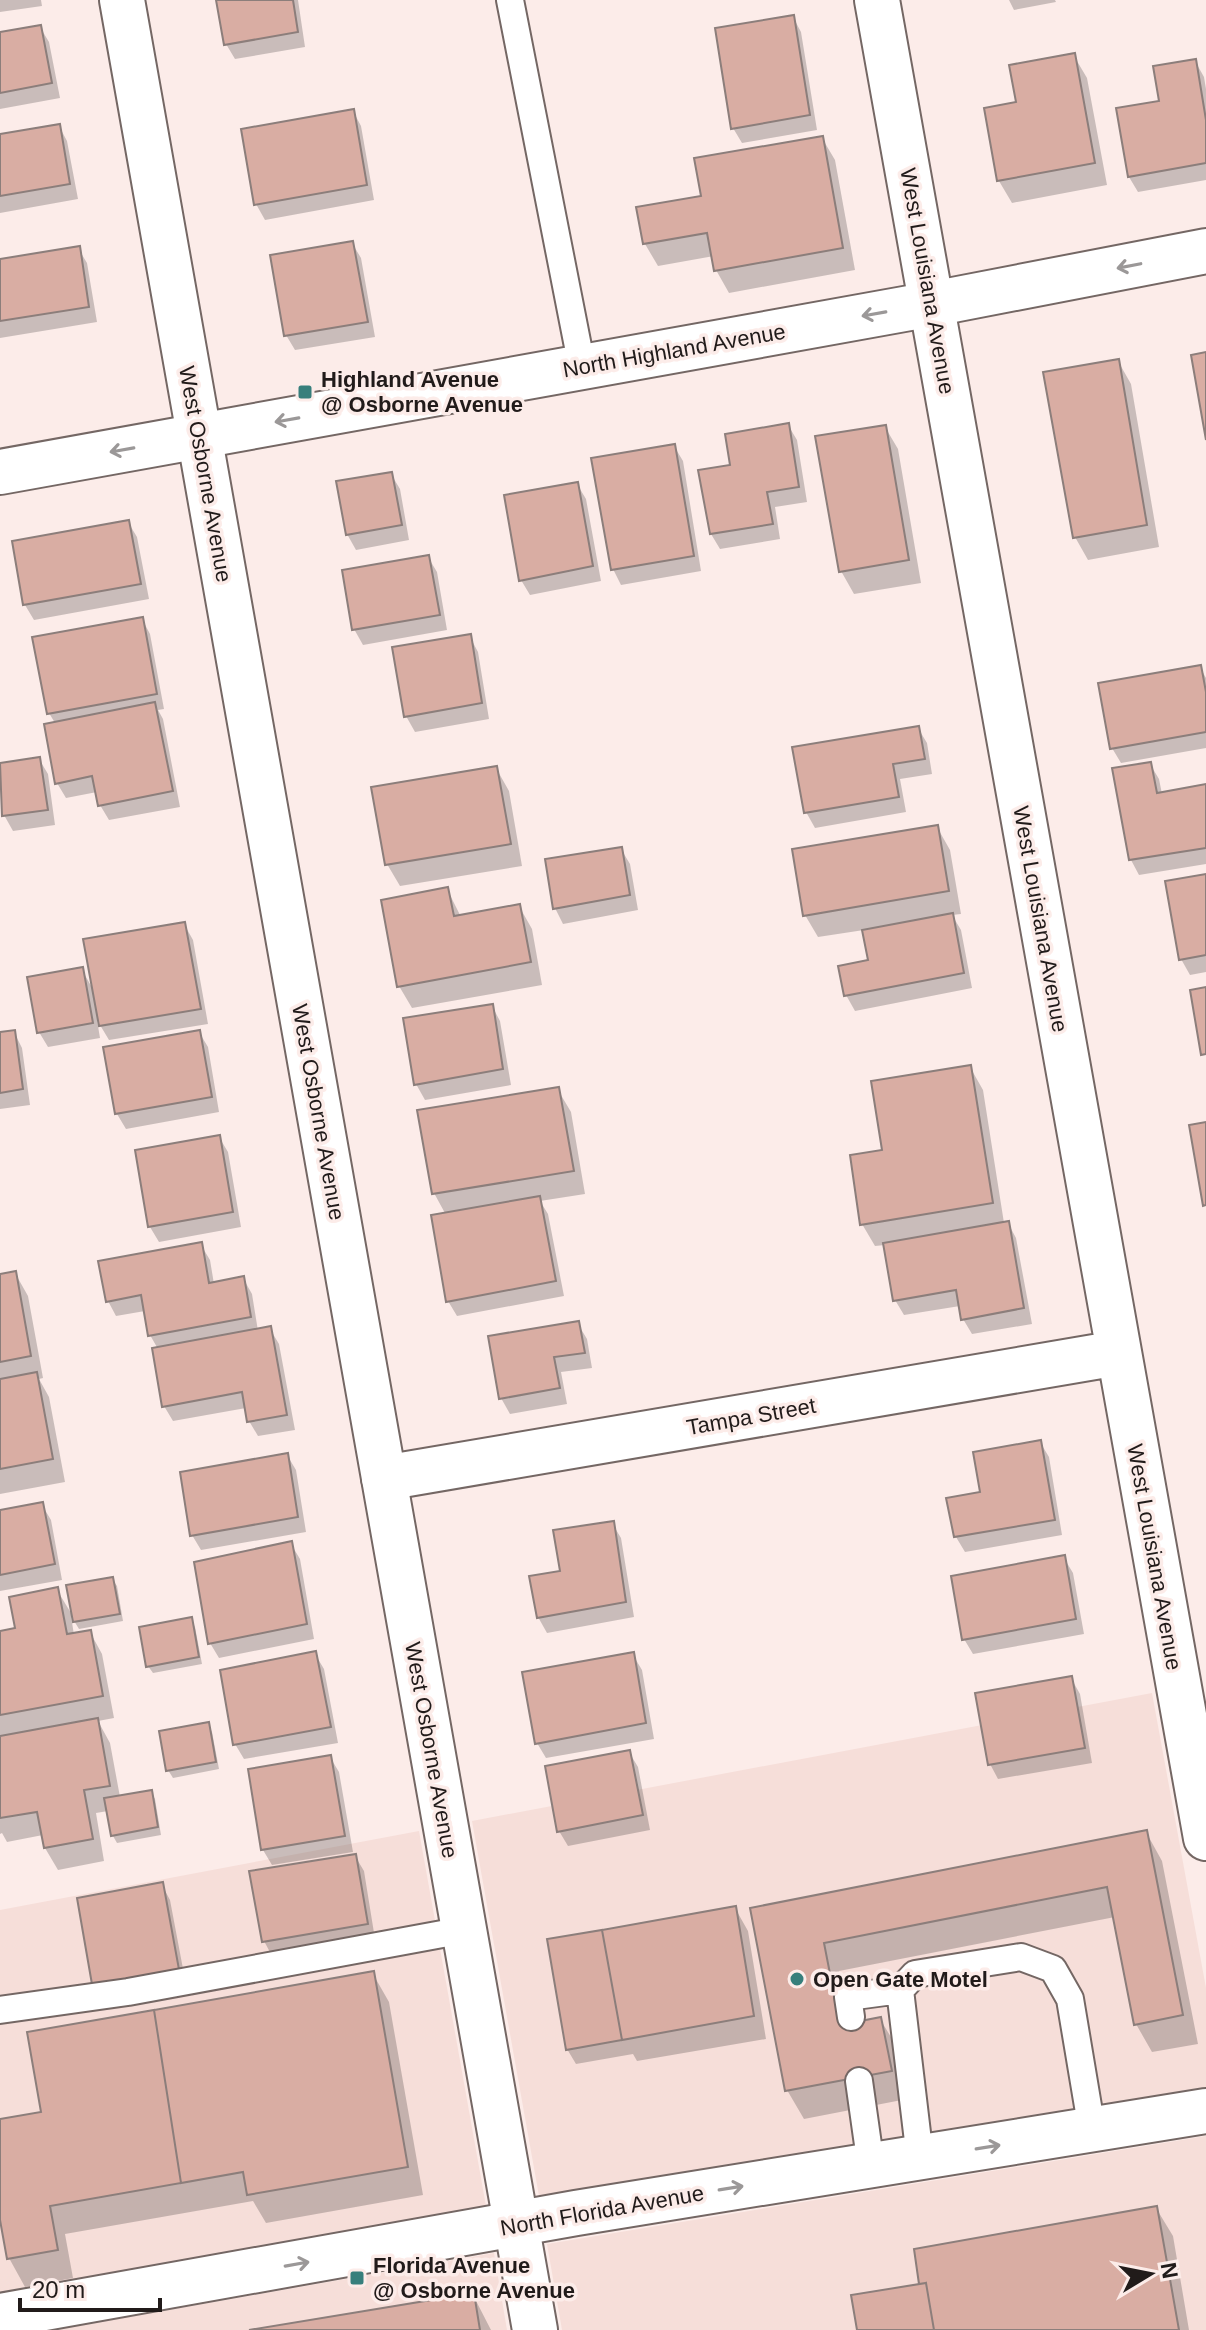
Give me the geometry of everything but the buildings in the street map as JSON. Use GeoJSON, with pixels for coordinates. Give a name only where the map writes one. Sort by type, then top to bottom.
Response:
{"type":"FeatureCollection","features":[{"type":"Feature","properties":{"kind":"street","name":"West Osborne Avenue"},"geometry":{"type":"LineString","coordinates":[[122,0],[535,2330]]}},
{"type":"Feature","properties":{"kind":"street","name":"West Louisiana Avenue"},"geometry":{"type":"LineString","coordinates":[[877,0],[1206,1838]]}},
{"type":"Feature","properties":{"kind":"street","name":"North Highland Avenue"},"geometry":{"type":"LineString","coordinates":[[0,472],[932,304],[1206,251]]}},
{"type":"Feature","properties":{"kind":"street","name":"Tampa Street"},"geometry":{"type":"LineString","coordinates":[[384,1478],[1118,1353]]}},
{"type":"Feature","properties":{"kind":"street","name":"North Florida Avenue"},"geometry":{"type":"LineString","coordinates":[[0,2316],[516,2225],[1206,2111]]}},
{"type":"Feature","properties":{"kind":"lane"},"geometry":{"type":"LineString","coordinates":[[510,0],[582,367]]}},
{"type":"Feature","properties":{"kind":"lane"},"geometry":{"type":"LineString","coordinates":[[0,2010],[128,1992],[464,1930]]}},
{"type":"Feature","properties":{"kind":"lane"},"geometry":{"type":"LineString","coordinates":[[851,2017],[848,1997],[900,1990],[915,1974],[1021,1957],[1053,1969],[1070,1999],[1092,2130]]}},
{"type":"Feature","properties":{"kind":"lane"},"geometry":{"type":"LineString","coordinates":[[900,1990],[920,2158]]}},
{"type":"Feature","properties":{"kind":"lane"},"geometry":{"type":"LineString","coordinates":[[859,2081],[871,2166]]}},
{"type":"Feature","properties":{"kind":"shaded area"},"geometry":{"type":"Polygon","coordinates":[[[1152,1693],[1206,1988],[1206,2087],[539,2196],[472,1821],[1152,1693]]]}},
{"type":"Feature","properties":{"kind":"shaded area"},"geometry":{"type":"Polygon","coordinates":[[[419,1831],[486,2206],[0,2292],[0,1910],[419,1831]]]}},
{"type":"Feature","properties":{"kind":"shaded area"},"geometry":{"type":"Polygon","coordinates":[[[1206,2136],[1206,2330],[562,2330],[547,2244],[1206,2136]]]}},
{"type":"Feature","properties":{"kind":"shaded area"},"geometry":{"type":"Polygon","coordinates":[[[494,2253],[507,2330],[54,2330],[494,2253]]]}},
{"type":"Feature","properties":{"kind":"place","name":"Highland Avenue @ Osborne Avenue"},"geometry":{"type":"Point","coordinates":[305,392]}},
{"type":"Feature","properties":{"kind":"place","name":"Open Gate Motel"},"geometry":{"type":"Point","coordinates":[797,1979]}},
{"type":"Feature","properties":{"kind":"place","name":"Florida Avenue @ Osborne Avenue"},"geometry":{"type":"Point","coordinates":[357,2278]}}]}
